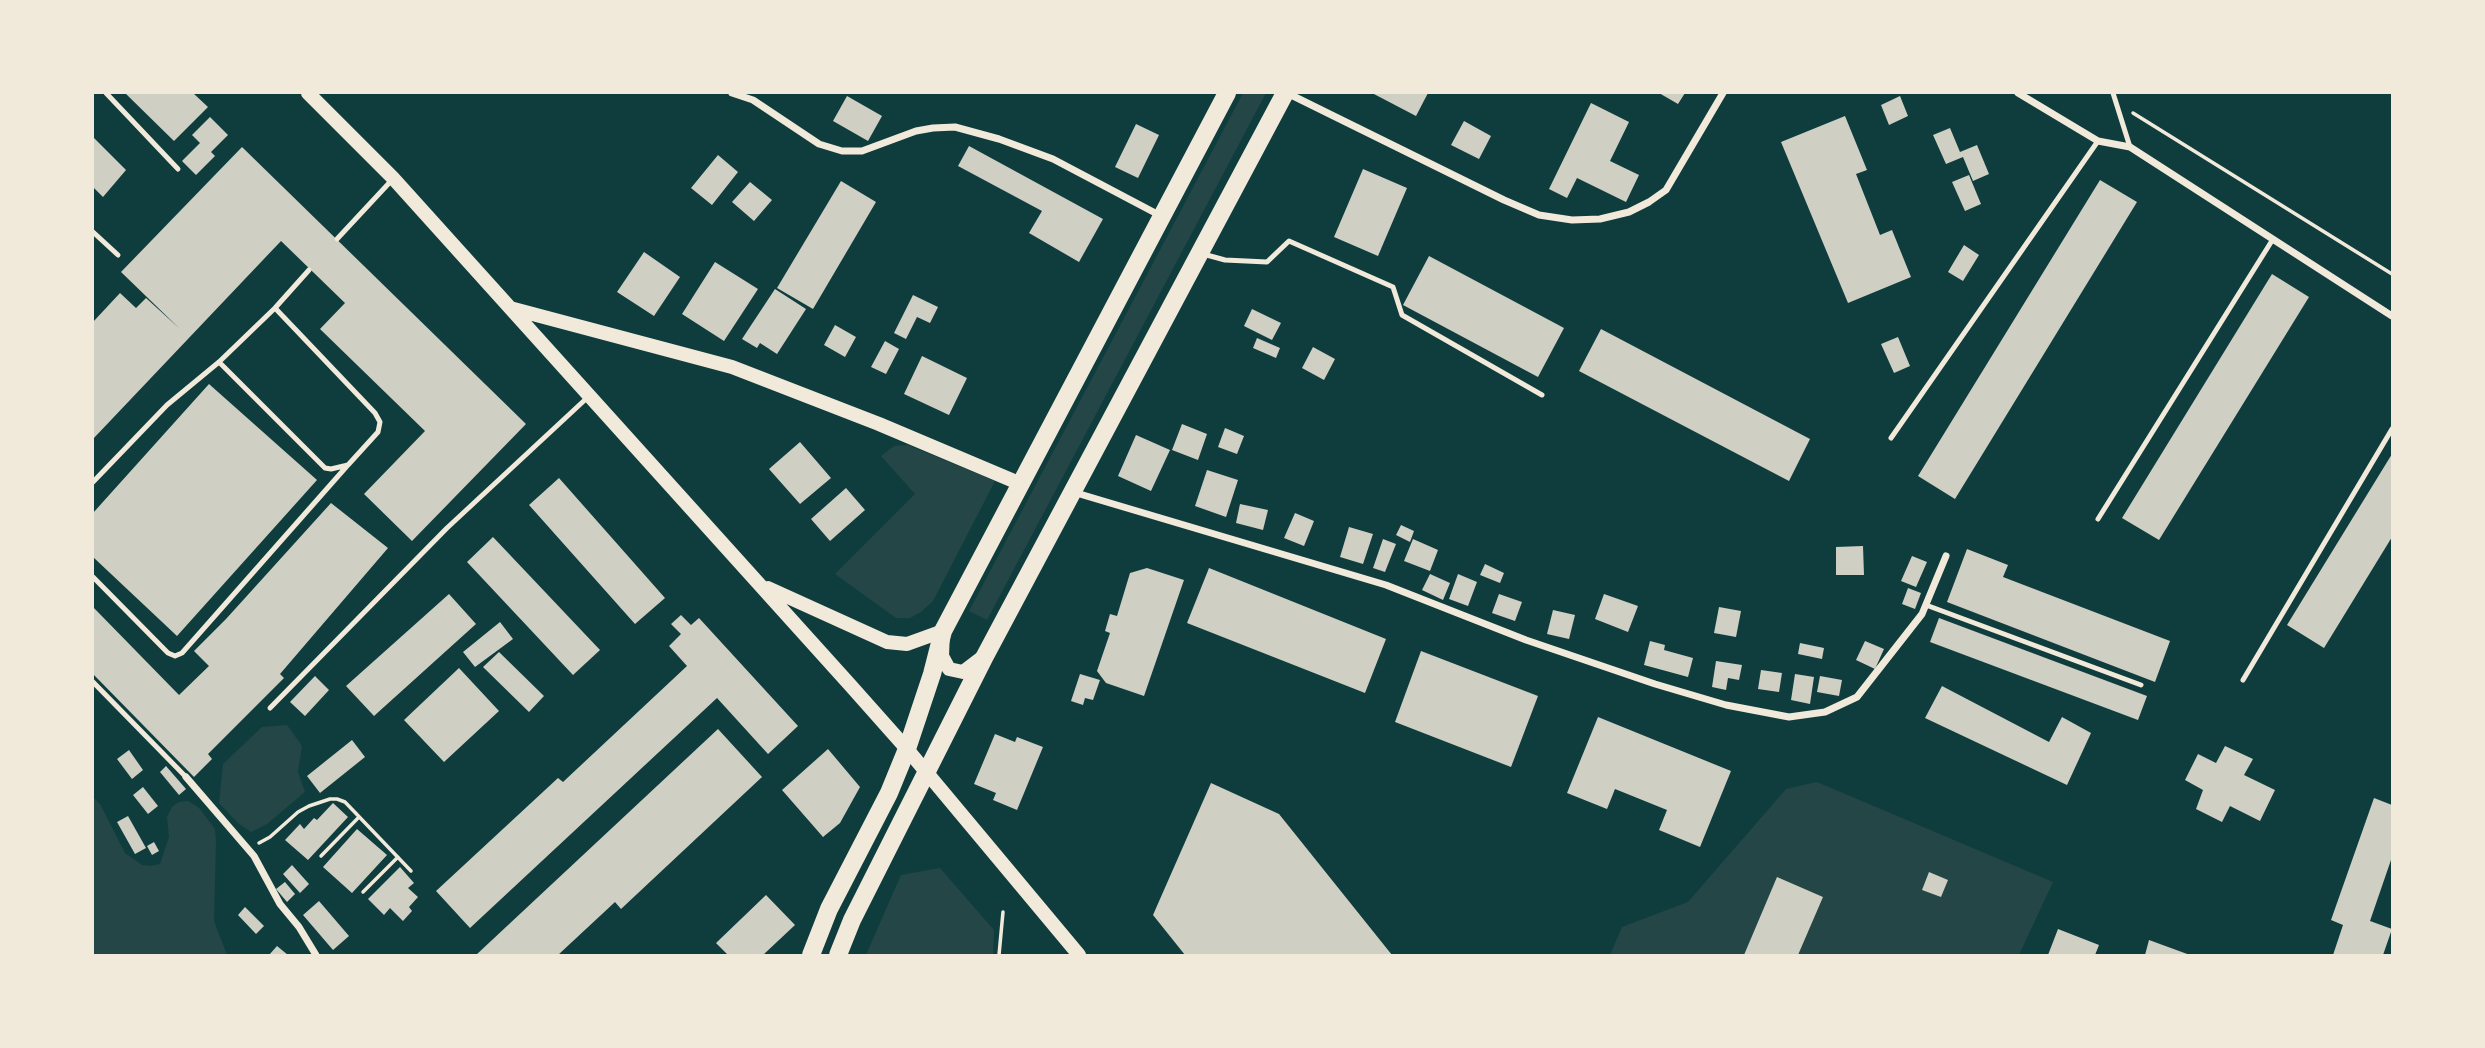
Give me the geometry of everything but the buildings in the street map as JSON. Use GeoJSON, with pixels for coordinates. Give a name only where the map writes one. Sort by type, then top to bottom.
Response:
{"type":"FeatureCollection","features":[{"type":"Feature","properties":{"kind":"main road"},"geometry":{"type":"LineString","coordinates":[[308,93],[393,178],[761,585],[907,749],[1079,955]]}},
{"type":"Feature","properties":{"kind":"main road"},"geometry":{"type":"LineString","coordinates":[[811,955],[829,909],[889,793],[907,749],[943,631],[1227,93]]}},
{"type":"Feature","properties":{"kind":"main road"},"geometry":{"type":"LineString","coordinates":[[838,955],[852,920],[985,656],[1286,93]]}},
{"type":"Feature","properties":{"kind":"main road"},"geometry":{"type":"LineString","coordinates":[[509,307],[732,367],[1021,484]]}},
{"type":"Feature","properties":{"kind":"main road"},"geometry":{"type":"LineString","coordinates":[[761,585],[887,642],[906,644],[943,631]]}},
{"type":"Feature","properties":{"kind":"main road"},"geometry":{"type":"LineString","coordinates":[[943,631],[942,656],[949,669],[963,672],[985,656]]}},
{"type":"Feature","properties":{"kind":"street"},"geometry":{"type":"LineString","coordinates":[[732,93],[753,100],[819,144],[842,151],[862,151],[916,131],[933,128],[955,127],[999,139],[1053,159],[1161,216]]}},
{"type":"Feature","properties":{"kind":"street"},"geometry":{"type":"LineString","coordinates":[[1286,93],[1504,200],[1539,215],[1572,220],[1600,219],[1629,212],[1666,190],[1723,93]]}},
{"type":"Feature","properties":{"kind":"street"},"geometry":{"type":"LineString","coordinates":[[2018,93],[2098,141],[2130,147],[2392,316]]}},
{"type":"Feature","properties":{"kind":"street"},"geometry":{"type":"LineString","coordinates":[[1072,492],[1386,586],[1526,640],[1655,684],[1726,705],[1789,717],[1825,712],[1857,697],[1922,614],[1946,556]]}},
{"type":"Feature","properties":{"kind":"street"},"geometry":{"type":"LineString","coordinates":[[186,777],[262,868],[280,904],[299,927],[316,955]]}},
{"type":"Feature","properties":{"kind":"lane"},"geometry":{"type":"LineString","coordinates":[[106,93],[178,169]]}},
{"type":"Feature","properties":{"kind":"lane"},"geometry":{"type":"LineString","coordinates":[[2113,93],[2130,147]]}},
{"type":"Feature","properties":{"kind":"lane"},"geometry":{"type":"LineString","coordinates":[[1891,438],[2098,141]]}},
{"type":"Feature","properties":{"kind":"lane"},"geometry":{"type":"LineString","coordinates":[[337,239],[393,178]]}},
{"type":"Feature","properties":{"kind":"lane"},"geometry":{"type":"LineString","coordinates":[[93,232],[118,255]]}},
{"type":"Feature","properties":{"kind":"lane"},"geometry":{"type":"LineString","coordinates":[[2098,519],[2273,239]]}},
{"type":"Feature","properties":{"kind":"lane"},"geometry":{"type":"LineString","coordinates":[[1200,253],[1225,260],[1267,262],[1289,241],[1393,287],[1402,315],[1542,395]]}},
{"type":"Feature","properties":{"kind":"lane"},"geometry":{"type":"LineString","coordinates":[[93,482],[167,405],[219,362],[275,308],[309,270]]}},
{"type":"Feature","properties":{"kind":"lane"},"geometry":{"type":"LineString","coordinates":[[93,577],[169,653],[175,656],[182,653],[378,432],[380,422],[375,412],[275,308]]}},
{"type":"Feature","properties":{"kind":"lane"},"geometry":{"type":"LineString","coordinates":[[219,362],[325,468],[338,468],[352,461]]}},
{"type":"Feature","properties":{"kind":"lane"},"geometry":{"type":"LineString","coordinates":[[270,708],[447,528],[590,395]]}},
{"type":"Feature","properties":{"kind":"lane"},"geometry":{"type":"LineString","coordinates":[[2243,680],[2392,429]]}},
{"type":"Feature","properties":{"kind":"lane"},"geometry":{"type":"LineString","coordinates":[[1926,605],[2141,685]]}},
{"type":"Feature","properties":{"kind":"lane"},"geometry":{"type":"LineString","coordinates":[[93,682],[186,777]]}},
{"type":"Feature","properties":{"kind":"path"},"geometry":{"type":"LineString","coordinates":[[2116,103],[2392,274]]}},
{"type":"Feature","properties":{"kind":"path"},"geometry":{"type":"LineString","coordinates":[[247,848],[270,837],[299,812],[330,799],[345,802],[411,871]]}},
{"type":"Feature","properties":{"kind":"path"},"geometry":{"type":"LineString","coordinates":[[321,856],[359,817]]}},
{"type":"Feature","properties":{"kind":"path"},"geometry":{"type":"LineString","coordinates":[[363,892],[398,857]]}},
{"type":"Feature","properties":{"kind":"path"},"geometry":{"type":"LineString","coordinates":[[999,955],[1003,912]]}},
{"type":"Feature","properties":{"kind":"shaded area"},"geometry":{"type":"Polygon","coordinates":[[[1243,93],[1266,93],[987,620],[969,611],[1243,93]]]}},
{"type":"Feature","properties":{"kind":"shaded area"},"geometry":{"type":"Polygon","coordinates":[[[908,445],[995,481],[933,601],[910,618],[896,618],[835,574],[915,494],[881,456],[894,446],[908,445]]]}},
{"type":"Feature","properties":{"kind":"shaded area"},"geometry":{"type":"Polygon","coordinates":[[[287,725],[302,746],[298,772],[305,792],[267,824],[251,832],[219,803],[223,764],[262,727],[287,725]]]}},
{"type":"Feature","properties":{"kind":"shaded area"},"geometry":{"type":"Polygon","coordinates":[[[1817,782],[2053,882],[2019,955],[1610,955],[1622,927],[1688,902],[1786,789],[1817,782]]]}},
{"type":"Feature","properties":{"kind":"shaded area"},"geometry":{"type":"Polygon","coordinates":[[[93,797],[100,804],[125,853],[142,865],[150,866],[160,864],[169,837],[167,817],[172,807],[179,802],[188,801],[199,808],[215,829],[214,921],[227,955],[93,955],[93,797]]]}},
{"type":"Feature","properties":{"kind":"shaded area"},"geometry":{"type":"Polygon","coordinates":[[[940,868],[994,930],[993,955],[866,955],[901,875],[940,868]]]}}]}
